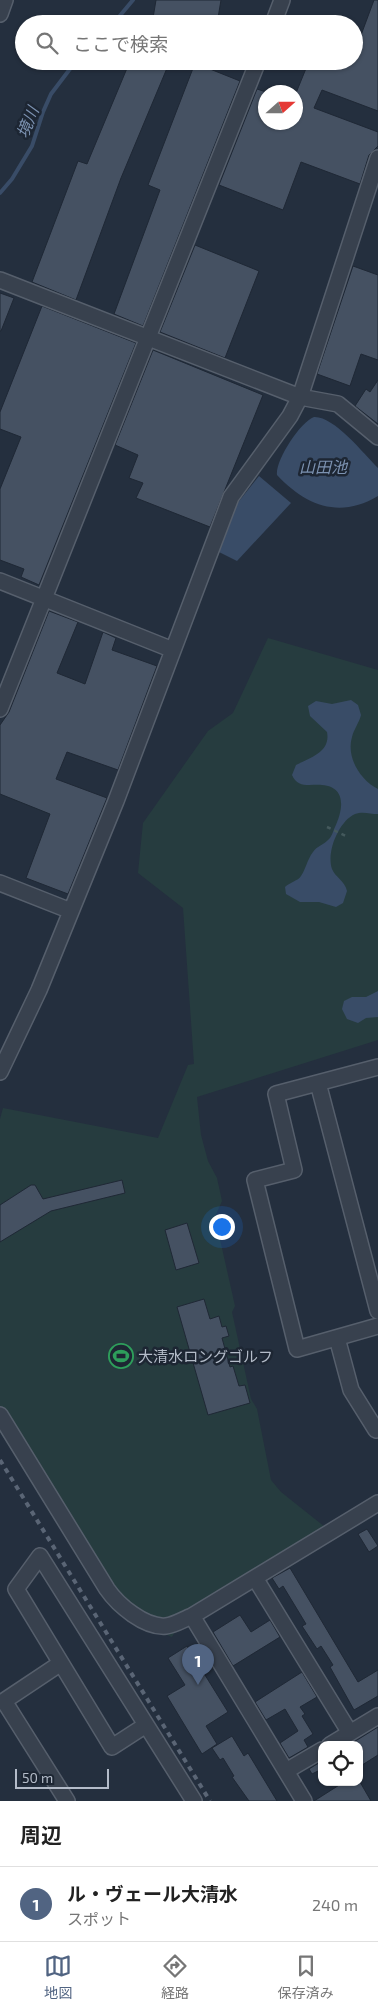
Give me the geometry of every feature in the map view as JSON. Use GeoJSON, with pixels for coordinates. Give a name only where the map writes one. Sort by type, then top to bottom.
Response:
{"type":"FeatureCollection","features":[{"type":"Feature","properties":{"kind":"street"},"geometry":{"type":"LineString","coordinates":[[0,14],[5,0]]}},
{"type":"Feature","properties":{"kind":"street"},"geometry":{"type":"LineString","coordinates":[[276,15],[282,0]]}},
{"type":"Feature","properties":{"kind":"street"},"geometry":{"type":"LineString","coordinates":[[0,709],[254,70]]}},
{"type":"Feature","properties":{"kind":"street"},"geometry":{"type":"LineString","coordinates":[[0,1072],[39,990],[116,801],[231,497],[290,416],[300,397],[378,158]]}},
{"type":"Feature","properties":{"kind":"street"},"geometry":{"type":"LineString","coordinates":[[0,280],[147,339],[300,397],[338,404],[378,437]]}},
{"type":"Feature","properties":{"kind":"street"},"geometry":{"type":"LineString","coordinates":[[0,581],[173,650]]}},
{"type":"Feature","properties":{"kind":"street"},"geometry":{"type":"LineString","coordinates":[[0,883],[70,911]]}},
{"type":"Feature","properties":{"kind":"street"},"geometry":{"type":"LineString","coordinates":[[378,1067],[276,1094],[294,1170],[255,1180],[298,1350],[378,1326]]}},
{"type":"Feature","properties":{"kind":"street"},"geometry":{"type":"LineString","coordinates":[[318,1083],[371,1257],[378,1311]]}},
{"type":"Feature","properties":{"kind":"street"},"geometry":{"type":"LineString","coordinates":[[337,1338],[351,1390],[377,1431]]}},
{"type":"Feature","properties":{"kind":"street"},"geometry":{"type":"LineString","coordinates":[[0,1416],[107,1589],[121,1607],[158,1626],[171,1625],[192,1616],[377,1506]]}},
{"type":"Feature","properties":{"kind":"street"},"geometry":{"type":"LineString","coordinates":[[146,1725],[112,1746],[16,1589],[40,1556],[194,1801]]}},
{"type":"Feature","properties":{"kind":"street"},"geometry":{"type":"LineString","coordinates":[[255,1578],[350,1733]]}},
{"type":"Feature","properties":{"kind":"street"},"geometry":{"type":"LineString","coordinates":[[192,1616],[304,1801]]}},
{"type":"Feature","properties":{"kind":"street"},"geometry":{"type":"LineString","coordinates":[[61,1663],[4,1701],[67,1801]]}},
{"type":"Feature","properties":{"kind":"street"},"geometry":{"type":"LineString","coordinates":[[337,1741],[378,1716]]}},
{"type":"Feature","properties":{"kind":"street"},"geometry":{"type":"LineString","coordinates":[[286,1771],[318,1752]]}},
{"type":"Feature","properties":{"kind":"path"},"geometry":{"type":"LineString","coordinates":[[327,827],[346,836]]}},
{"type":"Feature","properties":{"kind":"green space"},"geometry":{"type":"Polygon","coordinates":[[[268,638],[378,670],[378,1040],[197,1097],[201,1135],[208,1161],[217,1178],[222,1201],[215,1217],[235,1306],[232,1312],[251,1399],[257,1409],[271,1480],[281,1492],[325,1527],[187,1610],[172,1637],[128,1620],[114,1611],[0,1432],[0,1119],[3,1108],[158,1138],[188,1065],[194,1064],[183,908],[138,873],[143,823],[208,731],[233,713],[268,638]]]}},
{"type":"Feature","properties":{"kind":"water","name":"山田池"},"geometry":{"type":"Polygon","coordinates":[[[314,417],[322,418],[339,429],[378,468],[378,496],[350,507],[324,506],[300,495],[277,475],[277,469],[284,452],[302,426],[314,417]]]}},
{"type":"Feature","properties":{"kind":"water"},"geometry":{"type":"Polygon","coordinates":[[[259,476],[291,503],[237,561],[217,551],[232,510],[259,476]]]}},
{"type":"Feature","properties":{"kind":"water"},"geometry":{"type":"Polygon","coordinates":[[[351,700],[358,705],[361,715],[352,737],[351,752],[360,774],[378,789],[378,814],[355,814],[344,823],[335,838],[332,846],[331,862],[333,872],[344,884],[347,891],[343,903],[336,907],[319,902],[300,902],[286,894],[285,887],[300,878],[313,852],[330,837],[338,820],[341,807],[341,800],[336,790],[322,785],[301,784],[292,775],[296,765],[313,757],[326,745],[327,732],[310,716],[308,706],[316,701],[332,704],[351,700]]]}},
{"type":"Feature","properties":{"kind":"water"},"geometry":{"type":"Polygon","coordinates":[[[378,991],[378,1017],[366,1018],[358,1023],[347,1019],[342,1009],[344,1001],[352,997],[366,997],[378,991]]]}},
{"type":"Feature","properties":{"kind":"building"},"geometry":{"type":"Polygon","coordinates":[[[156,0],[221,0],[218,15],[154,15],[156,0]]]}},
{"type":"Feature","properties":{"kind":"building"},"geometry":{"type":"Polygon","coordinates":[[[374,0],[378,0],[378,111],[322,90],[314,108],[378,132],[378,146],[369,155],[360,184],[301,162],[283,210],[219,185],[257,89],[258,130],[303,130],[303,85],[299,85],[305,70],[363,70],[363,30],[374,0]]]}},
{"type":"Feature","properties":{"kind":"building"},"geometry":{"type":"Polygon","coordinates":[[[126,70],[166,70],[121,178],[76,300],[32,282],[78,161],[87,164],[126,70]]]}},
{"type":"Feature","properties":{"kind":"building"},"geometry":{"type":"Polygon","coordinates":[[[192,70],[212,70],[240,81],[143,326],[114,314],[160,190],[148,185],[192,70]]]}},
{"type":"Feature","properties":{"kind":"building"},"geometry":{"type":"Polygon","coordinates":[[[195,245],[259,271],[225,358],[160,332],[195,245]]]}},
{"type":"Feature","properties":{"kind":"building"},"geometry":{"type":"Polygon","coordinates":[[[353,266],[378,275],[378,360],[361,354],[350,386],[317,374],[353,266]]]}},
{"type":"Feature","properties":{"kind":"building"},"geometry":{"type":"Polygon","coordinates":[[[0,293],[14,298],[1,331],[0,331],[0,293]]]}},
{"type":"Feature","properties":{"kind":"building"},"geometry":{"type":"Polygon","coordinates":[[[42,306],[136,343],[39,585],[21,577],[24,569],[0,560],[0,489],[21,437],[0,429],[0,412],[42,306]]]}},
{"type":"Feature","properties":{"kind":"building"},"geometry":{"type":"Polygon","coordinates":[[[153,350],[263,395],[210,527],[136,498],[143,483],[129,478],[138,455],[115,445],[153,350]]]}},
{"type":"Feature","properties":{"kind":"building"},"geometry":{"type":"Polygon","coordinates":[[[378,380],[378,424],[355,406],[366,389],[370,392],[378,380]]]}},
{"type":"Feature","properties":{"kind":"building"},"geometry":{"type":"Polygon","coordinates":[[[49,611],[78,622],[57,673],[85,684],[103,632],[116,638],[112,650],[157,666],[118,770],[67,752],[56,779],[107,798],[68,894],[26,878],[50,814],[0,794],[0,725],[9,712],[49,611]]]}},
{"type":"Feature","properties":{"kind":"building"},"geometry":{"type":"Polygon","coordinates":[[[122,1180],[125,1193],[51,1211],[0,1242],[0,1205],[31,1185],[35,1185],[43,1199],[122,1180]]]}},
{"type":"Feature","properties":{"kind":"building"},"geometry":{"type":"Polygon","coordinates":[[[187,1223],[199,1263],[176,1270],[165,1230],[187,1223]]]}},
{"type":"Feature","properties":{"kind":"building"},"geometry":{"type":"Polygon","coordinates":[[[204,1299],[210,1319],[219,1316],[222,1327],[226,1326],[229,1336],[222,1338],[230,1367],[233,1366],[239,1386],[245,1385],[250,1403],[208,1415],[177,1307],[204,1299]]]}},
{"type":"Feature","properties":{"kind":"building"},"geometry":{"type":"Polygon","coordinates":[[[367,1529],[378,1546],[369,1552],[358,1534],[367,1529]]]}},
{"type":"Feature","properties":{"kind":"building"},"geometry":{"type":"Polygon","coordinates":[[[290,1568],[358,1682],[378,1670],[378,1696],[354,1710],[330,1667],[333,1665],[321,1646],[317,1649],[302,1626],[306,1624],[283,1586],[279,1589],[272,1578],[290,1568]]]}},
{"type":"Feature","properties":{"kind":"building"},"geometry":{"type":"Polygon","coordinates":[[[240,1615],[251,1632],[270,1620],[280,1637],[233,1666],[213,1632],[240,1615]]]}},
{"type":"Feature","properties":{"kind":"building"},"geometry":{"type":"Polygon","coordinates":[[[187,1646],[228,1712],[206,1726],[217,1744],[202,1754],[167,1696],[185,1685],[168,1658],[187,1646]]]}},
{"type":"Feature","properties":{"kind":"building"},"geometry":{"type":"Polygon","coordinates":[[[302,1672],[317,1697],[300,1707],[305,1714],[302,1716],[313,1734],[304,1740],[308,1747],[289,1758],[280,1743],[298,1731],[285,1709],[266,1720],[255,1702],[302,1672]]]}},
{"type":"Feature","properties":{"kind":"building"},"geometry":{"type":"Polygon","coordinates":[[[378,1727],[378,1755],[363,1764],[363,1741],[355,1741],[378,1727]]]}},
{"type":"Feature","properties":{"kind":"building"},"geometry":{"type":"Polygon","coordinates":[[[232,1736],[244,1756],[248,1753],[277,1801],[249,1801],[232,1777],[234,1776],[223,1758],[220,1760],[212,1748],[232,1736]]]}},
{"type":"Feature","properties":{"kind":"building"},"geometry":{"type":"Polygon","coordinates":[[[318,1763],[318,1771],[312,1774],[309,1769],[318,1763]]]}},
{"type":"Feature","properties":{"kind":"building"},"geometry":{"type":"Polygon","coordinates":[[[338,1786],[362,1786],[371,1801],[314,1801],[338,1786]]]}},
{"type":"Feature","properties":{"kind":"waterway","name":"境川"},"geometry":{"type":"LineString","coordinates":[[120,15],[133,0]]}},
{"type":"Feature","properties":{"kind":"waterway","name":"境川"},"geometry":{"type":"LineString","coordinates":[[0,193],[12,179],[32,146],[51,94],[69,70]]}},
{"type":"Feature","properties":{"kind":"railway"},"geometry":{"type":"LineString","coordinates":[[0,1460],[210,1801]]}},
{"type":"Feature","properties":{"kind":"place","name":"大清水ロングゴルフ"},"geometry":{"type":"Point","coordinates":[121,1356]}},
{"type":"Feature","properties":{"kind":"place","name":"ル・ヴェール大清水"},"geometry":{"type":"Point","coordinates":[198,1685]}}]}
